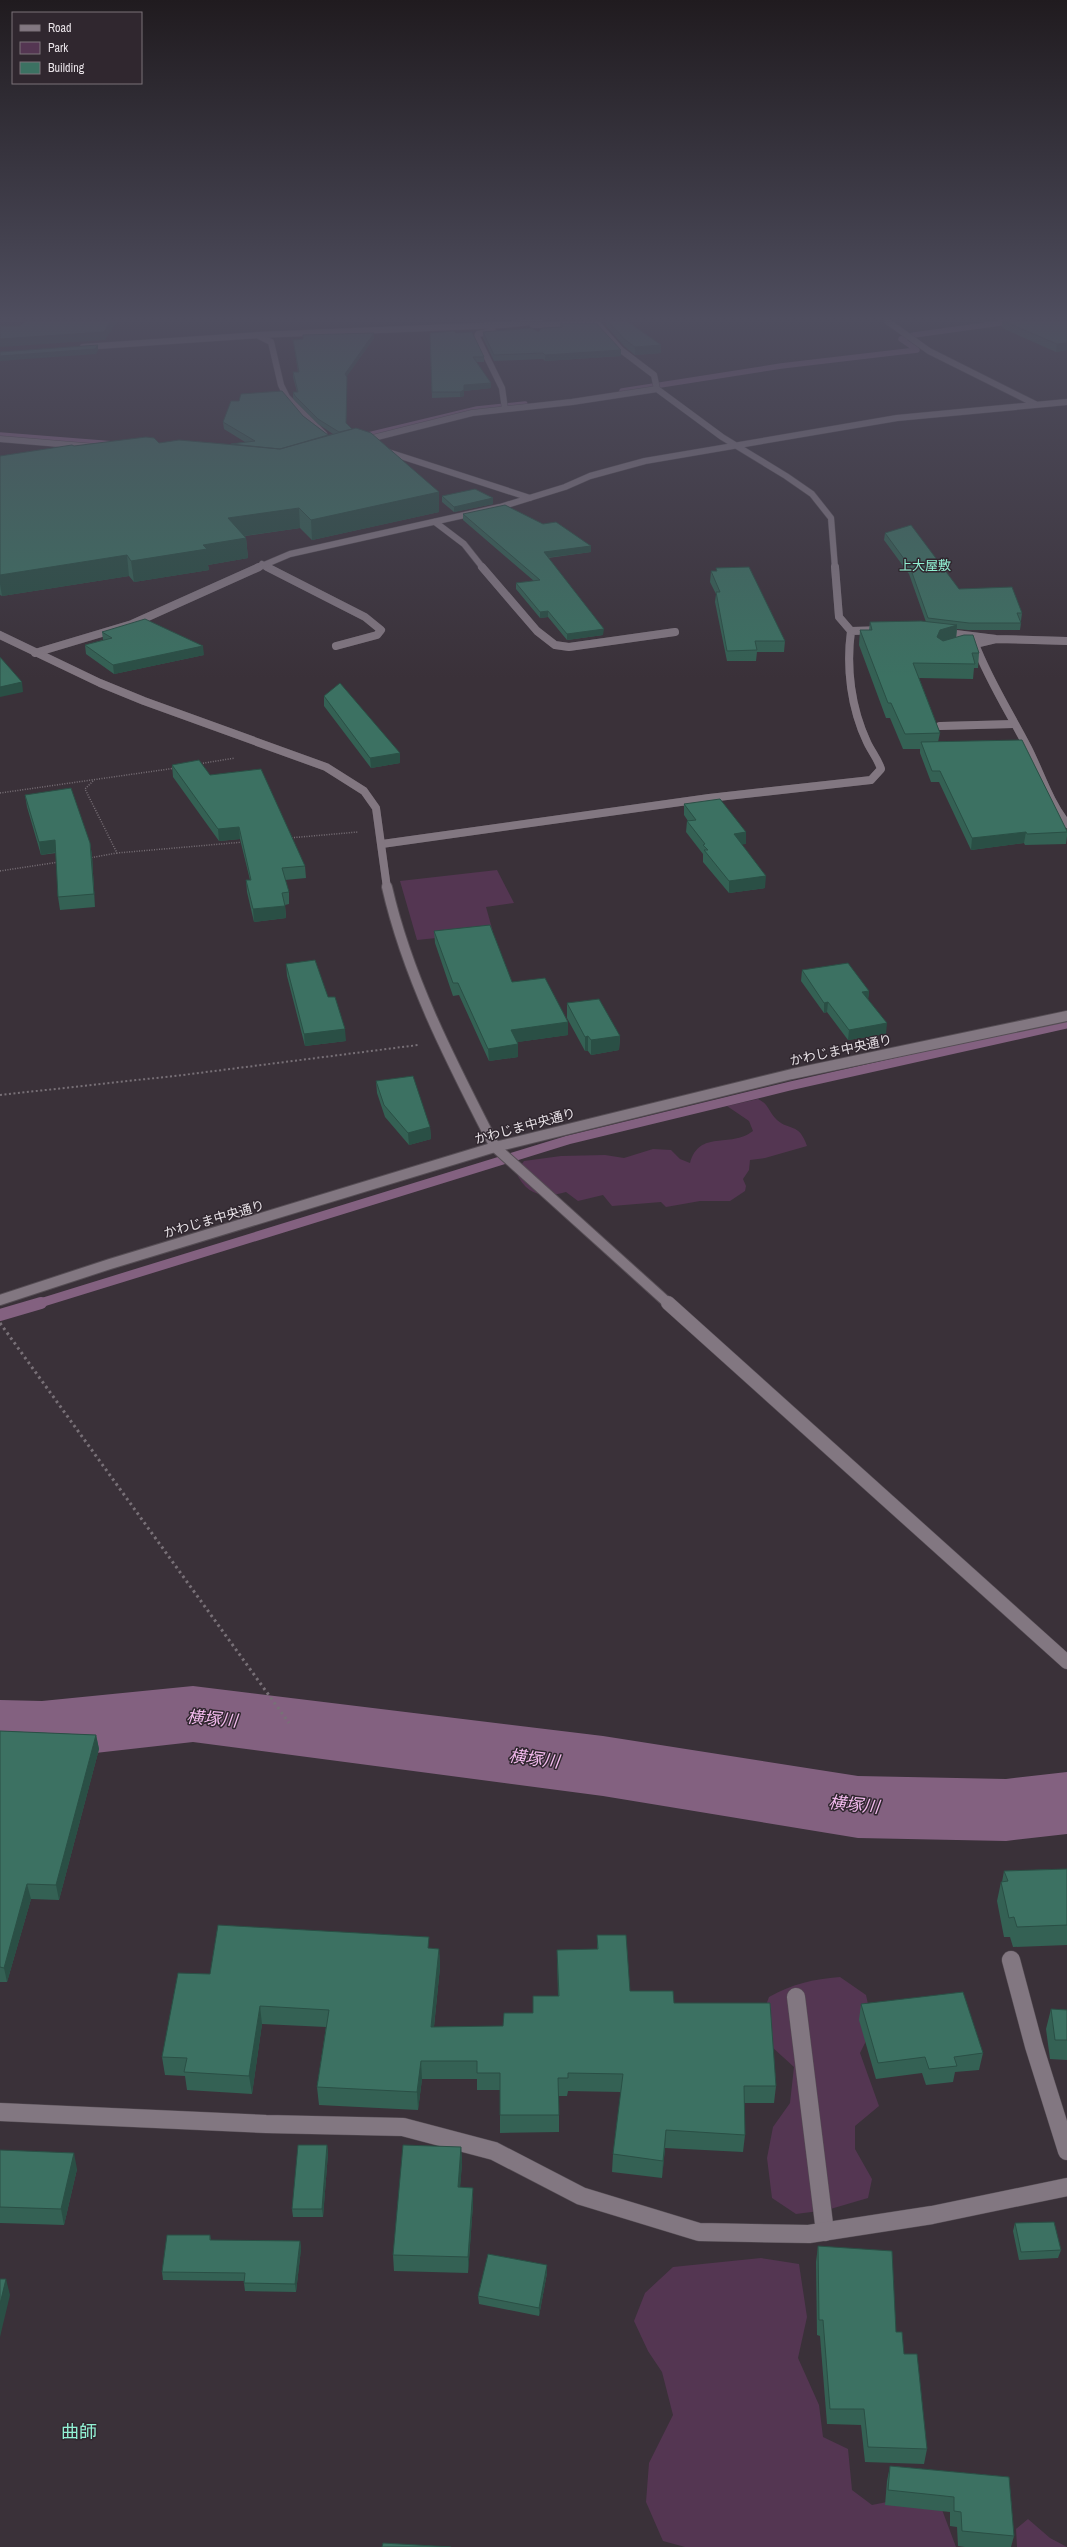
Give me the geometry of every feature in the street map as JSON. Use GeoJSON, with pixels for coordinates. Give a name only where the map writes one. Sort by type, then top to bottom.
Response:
{"type":"FeatureCollection","features":[{"type":"Feature","properties":{"kind":"street"},"geometry":{"type":"LineString","coordinates":[[10,440],[103,448]]}},
{"type":"Feature","properties":{"kind":"street"},"geometry":{"type":"LineString","coordinates":[[366,440],[354,443],[530,498]]}},
{"type":"Feature","properties":{"kind":"street"},"geometry":{"type":"LineString","coordinates":[[726,440],[802,488],[824,505],[831,518],[839,617],[851,630],[897,630]]}},
{"type":"Feature","properties":{"kind":"street"},"geometry":{"type":"LineString","coordinates":[[35,653],[91,638],[146,619],[262,564],[290,554],[435,522],[530,498],[590,476],[645,461],[758,440]]}},
{"type":"Feature","properties":{"kind":"street"},"geometry":{"type":"LineString","coordinates":[[435,522],[464,544],[505,596],[537,631],[555,645],[570,647],[675,632]]}},
{"type":"Feature","properties":{"kind":"street"},"geometry":{"type":"LineString","coordinates":[[262,564],[365,617],[381,630],[377,635],[336,646]]}},
{"type":"Feature","properties":{"kind":"street"},"geometry":{"type":"LineString","coordinates":[[382,844],[708,798],[871,780],[881,769],[878,757],[868,744],[859,720],[847,651],[851,630]]}},
{"type":"Feature","properties":{"kind":"street"},"geometry":{"type":"LineString","coordinates":[[928,631],[996,639],[1067,641]]}},
{"type":"Feature","properties":{"kind":"street"},"geometry":{"type":"LineString","coordinates":[[0,635],[35,653],[144,701],[326,767],[364,791],[376,808],[386,882],[397,930],[441,1042],[495,1148],[1067,1662]]}},
{"type":"Feature","properties":{"kind":"street"},"geometry":{"type":"LineString","coordinates":[[961,644],[975,644],[996,639]]}},
{"type":"Feature","properties":{"kind":"street"},"geometry":{"type":"LineString","coordinates":[[975,644],[983,668],[1028,748],[1045,788],[1067,824]]}},
{"type":"Feature","properties":{"kind":"street"},"geometry":{"type":"LineString","coordinates":[[940,726],[1014,724]]}},
{"type":"Feature","properties":{"kind":"street","name":"かわじま中央通り"},"geometry":{"type":"LineString","coordinates":[[0,1300],[110,1264],[495,1148],[792,1074],[1067,1016]]}},
{"type":"Feature","properties":{"kind":"street"},"geometry":{"type":"LineString","coordinates":[[1012,1960],[1034,2046],[1067,2151]]}},
{"type":"Feature","properties":{"kind":"street"},"geometry":{"type":"LineString","coordinates":[[796,1997],[825,2232]]}},
{"type":"Feature","properties":{"kind":"street"},"geometry":{"type":"LineString","coordinates":[[0,2112],[266,2124],[403,2127],[494,2151],[581,2196],[699,2232],[809,2234],[932,2215],[1054,2188],[1067,2187]]}},
{"type":"Feature","properties":{"kind":"path"},"geometry":{"type":"LineString","coordinates":[[195,765],[276,750]]}},
{"type":"Feature","properties":{"kind":"path"},"geometry":{"type":"LineString","coordinates":[[0,794],[180,767]]}},
{"type":"Feature","properties":{"kind":"path"},"geometry":{"type":"LineString","coordinates":[[93,781],[85,789],[117,853]]}},
{"type":"Feature","properties":{"kind":"path"},"geometry":{"type":"LineString","coordinates":[[287,839],[380,830]]}},
{"type":"Feature","properties":{"kind":"path"},"geometry":{"type":"LineString","coordinates":[[82,859],[117,853],[249,842]]}},
{"type":"Feature","properties":{"kind":"path"},"geometry":{"type":"LineString","coordinates":[[0,872],[67,861]]}},
{"type":"Feature","properties":{"kind":"path"},"geometry":{"type":"LineString","coordinates":[[0,1095],[183,1075],[441,1042]]}},
{"type":"Feature","properties":{"kind":"path"},"geometry":{"type":"LineString","coordinates":[[0,1323],[289,1723]]}},
{"type":"Feature","properties":{"kind":"green space"},"geometry":{"type":"Polygon","coordinates":[[[497,870],[514,903],[486,907],[493,932],[417,940],[400,881],[497,870]]]}},
{"type":"Feature","properties":{"kind":"green space"},"geometry":{"type":"Polygon","coordinates":[[[758,1099],[767,1106],[777,1120],[801,1133],[807,1146],[765,1158],[750,1160],[749,1170],[743,1179],[746,1186],[745,1191],[730,1201],[700,1201],[666,1207],[661,1202],[612,1206],[603,1195],[578,1201],[566,1192],[550,1195],[536,1193],[525,1186],[516,1172],[524,1161],[561,1156],[605,1155],[624,1158],[653,1149],[671,1150],[680,1159],[690,1163],[695,1153],[701,1146],[716,1141],[734,1139],[753,1131],[749,1121],[727,1106],[758,1099]]]}},
{"type":"Feature","properties":{"kind":"green space"},"geometry":{"type":"Polygon","coordinates":[[[840,1977],[866,1995],[873,2027],[860,2053],[879,2106],[855,2126],[855,2149],[872,2179],[868,2198],[827,2210],[796,2214],[772,2198],[767,2158],[773,2127],[790,2103],[794,2067],[772,2047],[760,2021],[769,1997],[803,1983],[840,1977]]]}},
{"type":"Feature","properties":{"kind":"green space"},"geometry":{"type":"Polygon","coordinates":[[[761,2258],[799,2264],[807,2317],[798,2358],[819,2405],[823,2437],[848,2449],[852,2490],[872,2505],[897,2500],[941,2507],[956,2547],[685,2547],[663,2541],[646,2502],[649,2463],[673,2415],[662,2372],[648,2351],[634,2321],[645,2293],[673,2267],[761,2258]]]}},
{"type":"Feature","properties":{"kind":"green space"},"geometry":{"type":"Polygon","coordinates":[[[1028,2519],[1050,2538],[1067,2547],[1017,2547],[1016,2529],[1028,2519]]]}},
{"type":"Feature","properties":{"kind":"building"},"geometry":{"type":"Polygon","coordinates":[[[123,440],[156,440],[159,443],[179,440],[280,449],[313,440],[379,440],[439,492],[311,520],[299,508],[228,518],[246,538],[203,545],[207,549],[131,561],[127,555],[0,575],[0,456],[72,445],[123,440]]]}},
{"type":"Feature","properties":{"kind":"building"},"geometry":{"type":"Polygon","coordinates":[[[253,440],[311,440],[280,449],[231,444],[255,441],[253,440]]]}},
{"type":"Feature","properties":{"kind":"building"},"geometry":{"type":"Polygon","coordinates":[[[475,489],[493,498],[454,507],[442,496],[475,489]]]}},
{"type":"Feature","properties":{"kind":"building"},"geometry":{"type":"Polygon","coordinates":[[[505,505],[543,524],[556,522],[591,546],[544,552],[604,629],[567,634],[548,611],[540,612],[516,583],[540,580],[463,514],[505,505]]]}},
{"type":"Feature","properties":{"kind":"building"},"geometry":{"type":"Polygon","coordinates":[[[911,525],[959,589],[1012,587],[1022,613],[1017,613],[1021,623],[969,623],[928,618],[910,567],[885,533],[911,525]]]}},
{"type":"Feature","properties":{"kind":"building"},"geometry":{"type":"Polygon","coordinates":[[[749,567],[785,641],[755,641],[757,650],[727,651],[716,592],[720,592],[711,571],[717,571],[716,568],[749,567]]]}},
{"type":"Feature","properties":{"kind":"building"},"geometry":{"type":"Polygon","coordinates":[[[145,619],[203,646],[113,665],[85,645],[112,638],[102,632],[145,619]]]}},
{"type":"Feature","properties":{"kind":"building"},"geometry":{"type":"Polygon","coordinates":[[[921,621],[957,625],[940,630],[937,637],[943,641],[964,635],[973,635],[979,653],[972,653],[975,664],[913,663],[940,733],[905,734],[891,703],[888,703],[860,630],[872,630],[870,622],[921,621]]]}},
{"type":"Feature","properties":{"kind":"building"},"geometry":{"type":"Polygon","coordinates":[[[0,657],[22,682],[0,687],[0,657]]]}},
{"type":"Feature","properties":{"kind":"building"},"geometry":{"type":"Polygon","coordinates":[[[340,683],[400,753],[370,758],[324,696],[340,683]]]}},
{"type":"Feature","properties":{"kind":"building"},"geometry":{"type":"Polygon","coordinates":[[[1022,740],[1067,832],[1027,834],[1026,832],[972,838],[940,771],[932,771],[921,742],[1022,740]]]}},
{"type":"Feature","properties":{"kind":"building"},"geometry":{"type":"Polygon","coordinates":[[[199,760],[210,775],[261,769],[305,866],[282,868],[289,892],[282,893],[285,906],[253,909],[246,880],[251,880],[239,827],[218,829],[172,765],[199,760]]]}},
{"type":"Feature","properties":{"kind":"building"},"geometry":{"type":"Polygon","coordinates":[[[71,788],[90,843],[94,894],[58,897],[55,840],[39,842],[25,795],[71,788]]]}},
{"type":"Feature","properties":{"kind":"building"},"geometry":{"type":"Polygon","coordinates":[[[720,799],[746,832],[734,834],[766,876],[729,881],[704,850],[708,850],[687,821],[696,820],[684,804],[720,799]]]}},
{"type":"Feature","properties":{"kind":"building"},"geometry":{"type":"Polygon","coordinates":[[[490,925],[512,982],[545,978],[568,1022],[511,1030],[518,1044],[488,1049],[458,983],[453,983],[434,931],[490,925]]]}},
{"type":"Feature","properties":{"kind":"building"},"geometry":{"type":"Polygon","coordinates":[[[315,960],[328,997],[335,997],[345,1029],[304,1034],[286,964],[315,960]]]}},
{"type":"Feature","properties":{"kind":"building"},"geometry":{"type":"Polygon","coordinates":[[[848,963],[869,991],[862,992],[887,1023],[849,1030],[828,1002],[824,1003],[802,970],[848,963]]]}},
{"type":"Feature","properties":{"kind":"building"},"geometry":{"type":"Polygon","coordinates":[[[599,999],[620,1036],[591,1040],[588,1036],[585,1037],[567,1003],[599,999]]]}},
{"type":"Feature","properties":{"kind":"building"},"geometry":{"type":"Polygon","coordinates":[[[413,1076],[430,1127],[408,1133],[384,1105],[376,1081],[413,1076]]]}},
{"type":"Feature","properties":{"kind":"building"},"geometry":{"type":"Polygon","coordinates":[[[0,1731],[96,1735],[56,1885],[27,1884],[4,1968],[0,1967],[0,1731]]]}},
{"type":"Feature","properties":{"kind":"building"},"geometry":{"type":"Polygon","coordinates":[[[1067,1869],[1067,1925],[1017,1927],[1014,1917],[1009,1918],[1001,1882],[1008,1881],[1004,1871],[1067,1869]]]}},
{"type":"Feature","properties":{"kind":"building"},"geometry":{"type":"Polygon","coordinates":[[[218,1925],[429,1937],[428,1948],[439,1949],[431,2027],[503,2026],[504,2013],[533,2013],[533,1996],[559,1996],[557,1950],[598,1949],[597,1935],[626,1935],[630,1991],[673,1991],[674,2003],[770,2003],[776,2086],[744,2086],[745,2135],[666,2130],[663,2161],[613,2154],[623,2074],[568,2073],[568,2078],[558,2078],[559,2115],[500,2115],[500,2073],[477,2073],[477,2061],[421,2061],[417,2092],[317,2087],[329,2010],[260,2006],[249,2076],[184,2072],[187,2058],[162,2057],[178,1973],[210,1974],[218,1925]]]}},
{"type":"Feature","properties":{"kind":"building"},"geometry":{"type":"Polygon","coordinates":[[[963,1992],[983,2053],[954,2057],[957,2066],[929,2069],[925,2057],[878,2063],[861,2004],[963,1992]]]}},
{"type":"Feature","properties":{"kind":"building"},"geometry":{"type":"Polygon","coordinates":[[[1051,2009],[1067,2010],[1067,2040],[1055,2040],[1051,2009]]]}},
{"type":"Feature","properties":{"kind":"building"},"geometry":{"type":"Polygon","coordinates":[[[298,2145],[327,2145],[322,2209],[292,2209],[298,2145]]]}},
{"type":"Feature","properties":{"kind":"building"},"geometry":{"type":"Polygon","coordinates":[[[403,2145],[461,2147],[458,2187],[473,2188],[468,2257],[393,2255],[403,2145]]]}},
{"type":"Feature","properties":{"kind":"building"},"geometry":{"type":"Polygon","coordinates":[[[0,2150],[74,2153],[61,2209],[0,2207],[0,2150]]]}},
{"type":"Feature","properties":{"kind":"building"},"geometry":{"type":"Polygon","coordinates":[[[1054,2222],[1061,2250],[1021,2252],[1015,2223],[1054,2222]]]}},
{"type":"Feature","properties":{"kind":"building"},"geometry":{"type":"Polygon","coordinates":[[[167,2235],[210,2235],[210,2240],[300,2241],[295,2284],[244,2283],[245,2273],[162,2272],[167,2235]]]}},
{"type":"Feature","properties":{"kind":"building"},"geometry":{"type":"Polygon","coordinates":[[[818,2246],[892,2251],[896,2332],[902,2332],[904,2354],[917,2354],[927,2449],[868,2447],[864,2409],[830,2409],[823,2320],[819,2320],[818,2246]]]}},
{"type":"Feature","properties":{"kind":"building"},"geometry":{"type":"Polygon","coordinates":[[[488,2254],[547,2265],[539,2308],[478,2296],[488,2254]]]}},
{"type":"Feature","properties":{"kind":"building"},"geometry":{"type":"Polygon","coordinates":[[[0,2279],[6,2279],[0,2304],[0,2279]]]}},
{"type":"Feature","properties":{"kind":"building"},"geometry":{"type":"Polygon","coordinates":[[[890,2466],[1009,2477],[1014,2536],[962,2531],[961,2512],[954,2511],[954,2497],[888,2490],[890,2466]]]}},
{"type":"Feature","properties":{"kind":"building"},"geometry":{"type":"Polygon","coordinates":[[[383,2543],[451,2547],[382,2547],[383,2543]]]}},
{"type":"Feature","properties":{"kind":"waterway"},"geometry":{"type":"LineString","coordinates":[[62,440],[114,444]]}},
{"type":"Feature","properties":{"kind":"waterway"},"geometry":{"type":"LineString","coordinates":[[37,1304],[568,1140],[790,1086],[1067,1024]]}},
{"type":"Feature","properties":{"kind":"waterway"},"geometry":{"type":"LineString","coordinates":[[0,1315],[41,1303]]}},
{"type":"Feature","properties":{"kind":"waterway","name":"横塚川"},"geometry":{"type":"LineString","coordinates":[[0,1729],[42,1730],[193,1714],[603,1766],[858,1807],[1006,1810],[1067,1803]]}},
{"type":"Feature","properties":{"kind":"district","name":"上大屋敷"},"geometry":{"type":"Point","coordinates":[925,565]}},
{"type":"Feature","properties":{"kind":"district","name":"曲師"},"geometry":{"type":"Point","coordinates":[79,2431]}}]}
